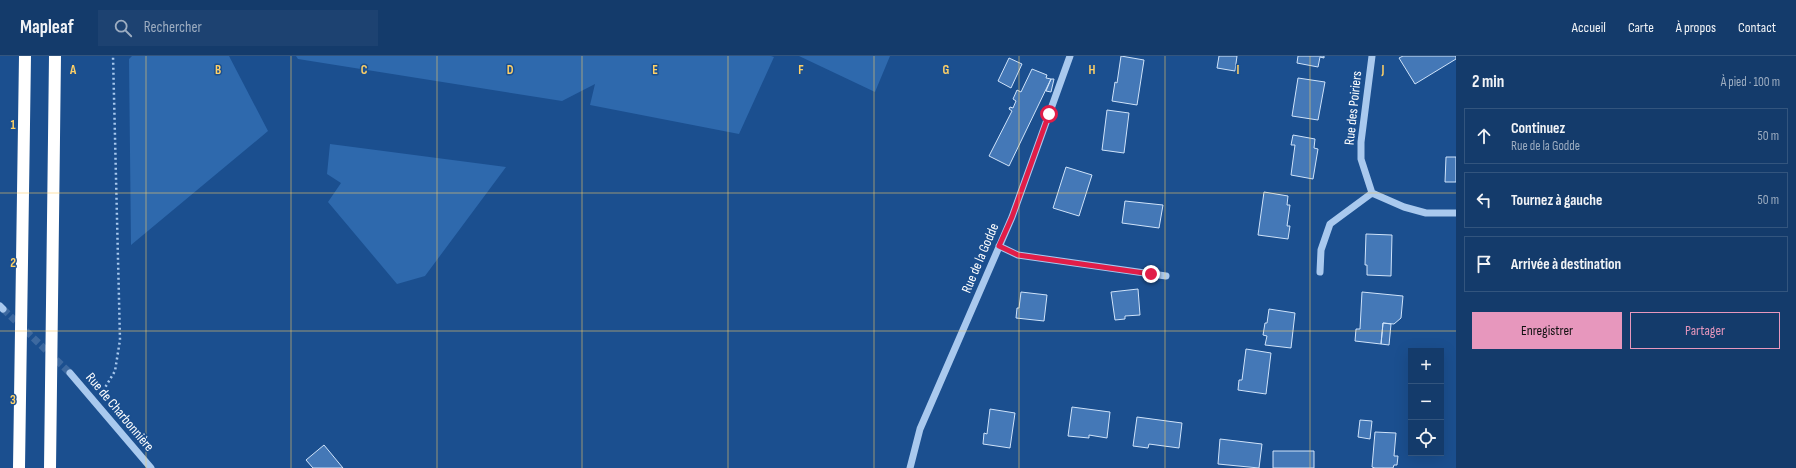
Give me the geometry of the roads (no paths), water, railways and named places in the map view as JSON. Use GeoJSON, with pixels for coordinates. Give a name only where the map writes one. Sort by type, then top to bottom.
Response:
{"type":"FeatureCollection","features":[{"type":"Feature","properties":{"kind":"highway"},"geometry":{"type":"LineString","coordinates":[[19,468],[25,56]]}},
{"type":"Feature","properties":{"kind":"highway"},"geometry":{"type":"LineString","coordinates":[[50,468],[55,56]]}},
{"type":"Feature","properties":{"kind":"street","name":"Rue de la Godde"},"geometry":{"type":"LineString","coordinates":[[910,468],[920,429],[1012,217],[1070,56]]}},
{"type":"Feature","properties":{"kind":"street","name":"Rue des Poiriers"},"geometry":{"type":"LineString","coordinates":[[1372,56],[1361,142],[1361,159],[1372,193]]}},
{"type":"Feature","properties":{"kind":"street"},"geometry":{"type":"LineString","coordinates":[[1320,272],[1321,250],[1330,224],[1372,193],[1404,207],[1426,213],[1456,213]]}},
{"type":"Feature","properties":{"kind":"street"},"geometry":{"type":"LineString","coordinates":[[999,246],[1018,255],[1166,276]]}},
{"type":"Feature","properties":{"kind":"street","name":"Rue de Charbonnière"},"geometry":{"type":"LineString","coordinates":[[70,373],[151,468]]}},
{"type":"Feature","properties":{"kind":"tunnel"},"geometry":{"type":"LineString","coordinates":[[3,309],[70,373]]}}]}
